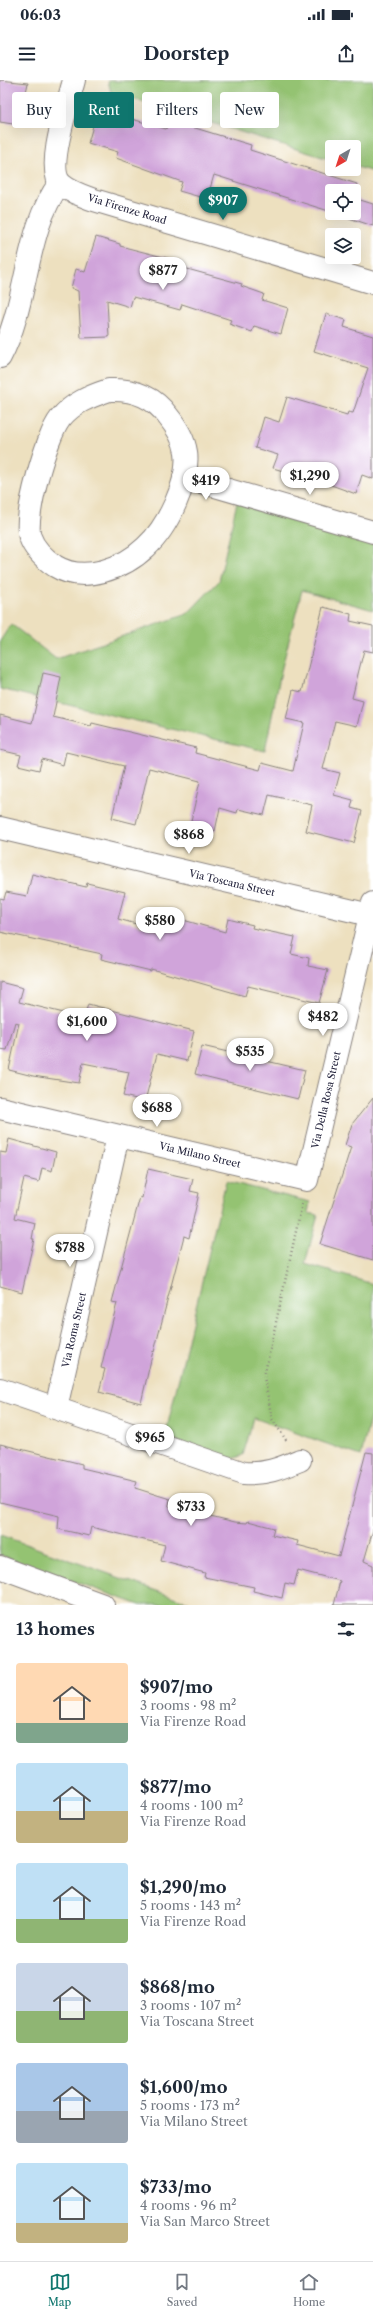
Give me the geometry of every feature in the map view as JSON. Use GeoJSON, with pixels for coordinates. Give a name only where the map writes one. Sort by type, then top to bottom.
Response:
{"type":"FeatureCollection","features":[{"type":"Feature","properties":{"kind":"street"},"geometry":{"type":"LineString","coordinates":[[0,357],[12,332],[46,205],[60,183],[57,176],[56,150],[74,80]]}},
{"type":"Feature","properties":{"kind":"street","name":"Via Firenze Road"},"geometry":{"type":"LineString","coordinates":[[60,183],[70,190],[94,200],[373,284]]}},
{"type":"Feature","properties":{"kind":"street"},"geometry":{"type":"LineString","coordinates":[[109,390],[122,390],[139,394],[153,401],[165,412],[182,439],[186,453],[184,477],[178,496],[157,535],[136,556],[120,565],[98,573],[82,574],[70,572],[47,560],[37,549],[30,537],[28,523],[31,505],[54,430],[61,418],[72,407],[93,395],[109,390]]}},
{"type":"Feature","properties":{"kind":"street"},"geometry":{"type":"LineString","coordinates":[[184,477],[373,532]]}},
{"type":"Feature","properties":{"kind":"street","name":"Via Toscana Street"},"geometry":{"type":"LineString","coordinates":[[0,828],[371,909]]}},
{"type":"Feature","properties":{"kind":"street","name":"Via Della Rosa Street"},"geometry":{"type":"LineString","coordinates":[[307,1180],[371,909]]}},
{"type":"Feature","properties":{"kind":"street","name":"Via Milano Street"},"geometry":{"type":"LineString","coordinates":[[0,1108],[307,1180]]}},
{"type":"Feature","properties":{"kind":"street","name":"Via Roma Street"},"geometry":{"type":"LineString","coordinates":[[56,1408],[118,1136]]}},
{"type":"Feature","properties":{"kind":"street"},"geometry":{"type":"LineString","coordinates":[[0,1389],[244,1473],[258,1474],[272,1472],[300,1460]]}},
{"type":"Feature","properties":{"kind":"street"},"geometry":{"type":"LineString","coordinates":[[0,1567],[103,1605]]}},
{"type":"Feature","properties":{"kind":"path"},"geometry":{"type":"LineString","coordinates":[[300,1460],[272,1419],[264,1377],[307,1180]]}},
{"type":"Feature","properties":{"kind":"green space"},"geometry":{"type":"Polygon","coordinates":[[[373,80],[373,172],[361,168],[361,140],[325,140],[325,158],[228,128],[279,128],[279,92],[220,92],[220,126],[212,123],[212,92],[142,92],[142,102],[134,99],[134,92],[111,92],[108,81],[373,80]]]}},
{"type":"Feature","properties":{"kind":"green space"},"geometry":{"type":"Polygon","coordinates":[[[237,502],[373,544],[373,610],[302,590],[281,671],[265,751],[0,689],[0,641],[11,624],[56,659],[187,614],[219,581],[237,502]]]}},
{"type":"Feature","properties":{"kind":"green space"},"geometry":{"type":"Polygon","coordinates":[[[226,1181],[310,1202],[308,1213],[318,1215],[305,1264],[373,1284],[373,1407],[361,1456],[254,1418],[243,1455],[230,1460],[172,1440],[166,1432],[226,1181]]]}},
{"type":"Feature","properties":{"kind":"green space"},"geometry":{"type":"Polygon","coordinates":[[[0,1535],[196,1605],[140,1605],[0,1555],[0,1535]]]}},
{"type":"Feature","properties":{"kind":"building"},"geometry":{"type":"Polygon","coordinates":[[[0,80],[28,83],[26,92],[12,92],[12,124],[0,122],[0,80]]]}},
{"type":"Feature","properties":{"kind":"building"},"geometry":{"type":"Polygon","coordinates":[[[134,120],[142,122],[142,128],[195,128],[251,145],[250,150],[325,174],[325,176],[332,176],[357,184],[325,184],[325,210],[214,175],[207,199],[179,191],[182,182],[116,158],[118,152],[88,143],[92,128],[134,128],[134,120]]]}},
{"type":"Feature","properties":{"kind":"building"},"geometry":{"type":"Polygon","coordinates":[[[361,200],[373,204],[373,226],[355,220],[361,220],[361,200]]]}},
{"type":"Feature","properties":{"kind":"building"},"geometry":{"type":"Polygon","coordinates":[[[96,237],[120,244],[120,246],[171,259],[169,264],[242,284],[241,286],[264,294],[262,300],[288,308],[281,334],[254,326],[252,332],[229,324],[231,320],[182,304],[180,310],[133,297],[130,307],[107,300],[109,337],[81,338],[78,291],[71,288],[76,269],[85,272],[96,237]]]}},
{"type":"Feature","properties":{"kind":"building"},"geometry":{"type":"Polygon","coordinates":[[[326,314],[346,320],[344,327],[373,336],[373,479],[362,475],[356,494],[298,473],[297,475],[273,468],[278,455],[255,448],[264,417],[279,422],[287,397],[347,415],[348,412],[353,413],[368,368],[314,351],[326,314]]]}},
{"type":"Feature","properties":{"kind":"building"},"geometry":{"type":"Polygon","coordinates":[[[323,607],[351,614],[350,621],[373,626],[373,652],[364,650],[352,698],[363,701],[357,726],[335,721],[323,769],[340,773],[334,795],[353,800],[351,808],[362,811],[354,843],[306,831],[312,805],[269,795],[264,815],[238,809],[237,813],[220,808],[215,831],[190,825],[200,781],[149,768],[136,824],[112,818],[124,766],[66,752],[63,765],[42,759],[39,770],[18,765],[21,755],[0,750],[0,715],[32,723],[43,673],[61,677],[53,717],[91,726],[92,723],[196,748],[195,753],[260,770],[262,763],[293,771],[304,723],[286,719],[293,690],[302,692],[323,607]]]}},
{"type":"Feature","properties":{"kind":"building"},"geometry":{"type":"Polygon","coordinates":[[[32,874],[86,887],[87,883],[125,892],[118,919],[162,931],[166,915],[225,932],[228,919],[253,925],[252,928],[295,937],[291,954],[309,958],[308,966],[328,970],[319,1003],[248,986],[245,996],[151,969],[151,971],[101,959],[102,954],[0,932],[0,898],[4,899],[6,892],[27,896],[32,874]]]}},
{"type":"Feature","properties":{"kind":"building"},"geometry":{"type":"Polygon","coordinates":[[[0,982],[23,988],[19,1002],[84,1018],[88,1004],[194,1031],[187,1061],[157,1054],[145,1101],[123,1096],[129,1072],[83,1063],[79,1083],[33,1076],[9,1070],[19,1023],[15,1022],[7,1050],[0,1049],[0,982]]]}},
{"type":"Feature","properties":{"kind":"building"},"geometry":{"type":"Polygon","coordinates":[[[202,1046],[305,1070],[298,1099],[195,1074],[202,1046]]]}},
{"type":"Feature","properties":{"kind":"building"},"geometry":{"type":"Polygon","coordinates":[[[373,1098],[373,1260],[320,1244],[351,1147],[345,1145],[352,1124],[373,1098]]]}},
{"type":"Feature","properties":{"kind":"building"},"geometry":{"type":"Polygon","coordinates":[[[9,1139],[56,1152],[52,1171],[42,1168],[39,1182],[24,1178],[15,1218],[35,1223],[32,1239],[34,1239],[22,1292],[0,1286],[0,1152],[6,1153],[9,1139]]]}},
{"type":"Feature","properties":{"kind":"building"},"geometry":{"type":"Polygon","coordinates":[[[148,1169],[193,1179],[190,1191],[199,1193],[189,1238],[184,1236],[154,1352],[153,1351],[141,1403],[99,1392],[105,1369],[101,1368],[117,1303],[112,1302],[140,1197],[142,1198],[148,1169]]]}},
{"type":"Feature","properties":{"kind":"building"},"geometry":{"type":"Polygon","coordinates":[[[0,1444],[82,1464],[82,1468],[137,1481],[135,1488],[170,1499],[169,1506],[235,1522],[247,1523],[248,1521],[274,1528],[272,1535],[298,1541],[297,1545],[339,1556],[366,1452],[373,1453],[373,1530],[364,1561],[373,1565],[373,1605],[334,1605],[340,1581],[298,1570],[294,1585],[285,1583],[282,1598],[253,1591],[254,1587],[204,1577],[205,1573],[161,1561],[165,1545],[91,1527],[89,1536],[58,1529],[59,1516],[0,1502],[0,1444]]]}}]}
